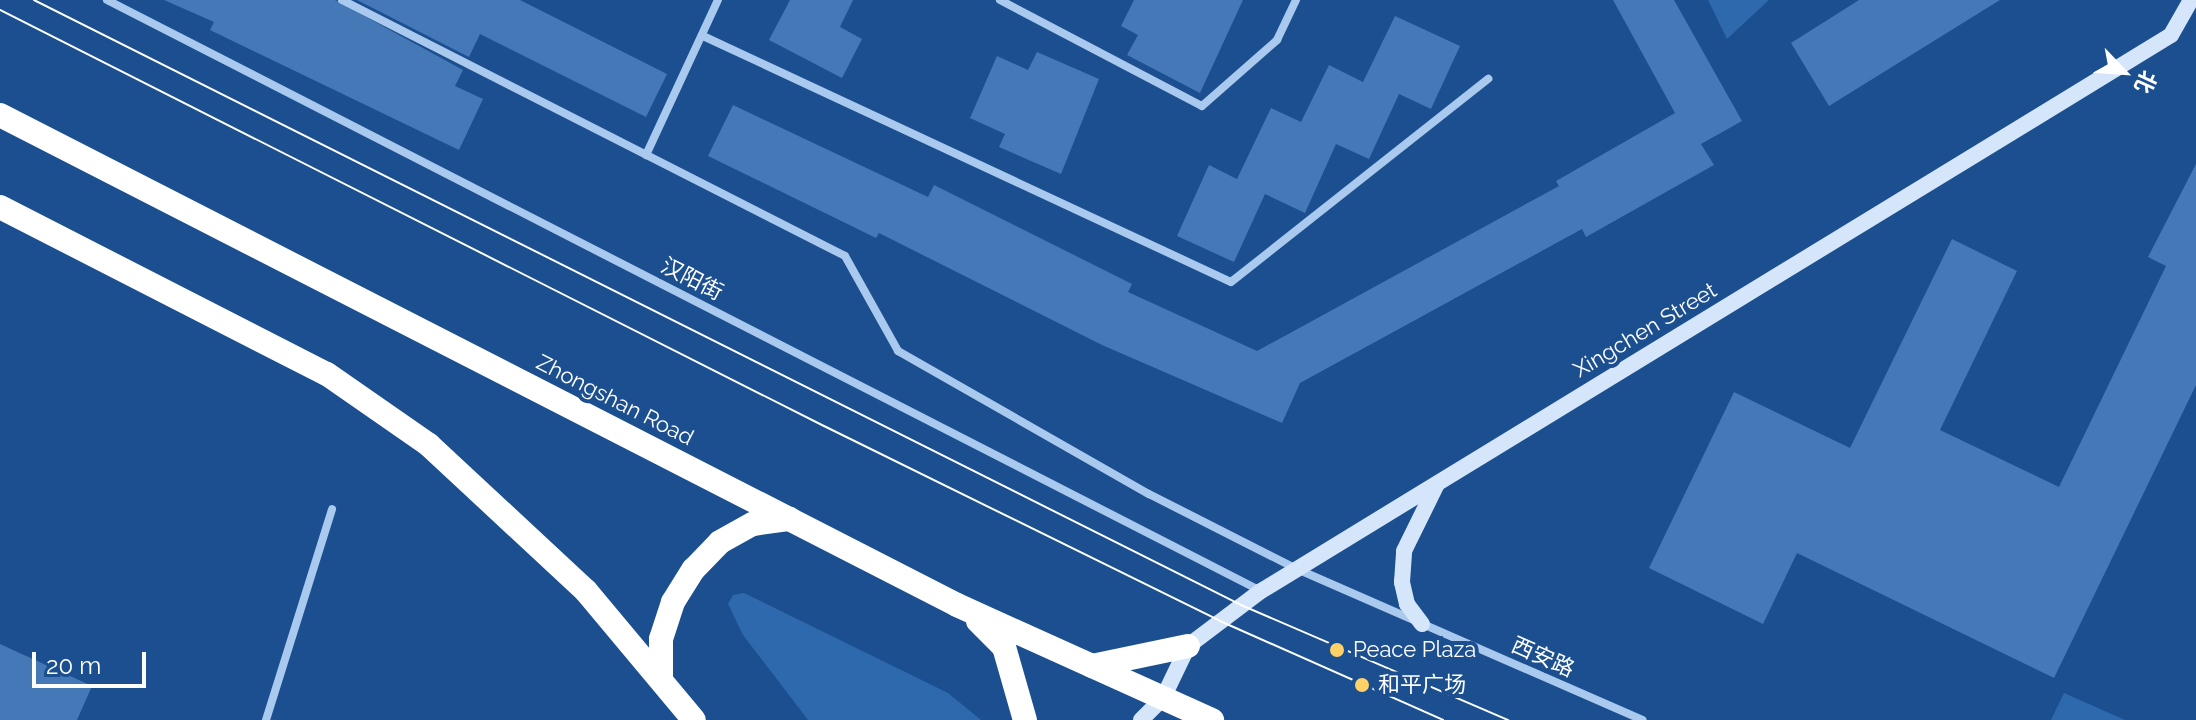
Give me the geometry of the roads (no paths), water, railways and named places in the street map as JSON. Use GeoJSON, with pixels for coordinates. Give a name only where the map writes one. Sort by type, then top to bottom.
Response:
{"type":"FeatureCollection","features":[{"type":"Feature","properties":{"kind":"highway","name":"Zhongshan Road"},"geometry":{"type":"LineString","coordinates":[[0,115],[957,605],[1212,720]]}},
{"type":"Feature","properties":{"kind":"highway"},"geometry":{"type":"LineString","coordinates":[[0,207],[327,374],[429,445],[518,524],[661,675],[694,720]]}},
{"type":"Feature","properties":{"kind":"highway"},"geometry":{"type":"LineString","coordinates":[[661,675],[661,639],[673,602],[694,569],[720,542],[753,524],[790,519]]}},
{"type":"Feature","properties":{"kind":"highway"},"geometry":{"type":"LineString","coordinates":[[957,605],[1004,647],[1025,720]]}},
{"type":"Feature","properties":{"kind":"highway"},"geometry":{"type":"LineString","coordinates":[[1092,666],[1188,646]]}},
{"type":"Feature","properties":{"kind":"street","name":"汉阳街"},"geometry":{"type":"LineString","coordinates":[[107,0],[1261,591]]}},
{"type":"Feature","properties":{"kind":"street","name":"西安路"},"geometry":{"type":"LineString","coordinates":[[342,0],[845,256],[898,351],[1149,494],[1297,569],[1642,720]]}},
{"type":"Feature","properties":{"kind":"street"},"geometry":{"type":"LineString","coordinates":[[646,155],[718,0]]}},
{"type":"Feature","properties":{"kind":"street"},"geometry":{"type":"LineString","coordinates":[[1000,0],[1202,106],[1277,40],[1296,0]]}},
{"type":"Feature","properties":{"kind":"street","name":"Xingchen Street"},"geometry":{"type":"LineString","coordinates":[[1141,720],[1163,698],[1188,646],[1261,591],[2171,35],[2191,0]]}},
{"type":"Feature","properties":{"kind":"street"},"geometry":{"type":"LineString","coordinates":[[703,36],[1231,282],[1488,79]]}},
{"type":"Feature","properties":{"kind":"street"},"geometry":{"type":"LineString","coordinates":[[1422,624],[1407,604],[1402,582],[1404,551],[1437,483]]}},
{"type":"Feature","properties":{"kind":"street"},"geometry":{"type":"LineString","coordinates":[[266,720],[332,509]]}},
{"type":"Feature","properties":{"kind":"tram line"},"geometry":{"type":"LineString","coordinates":[[34,0],[1241,605],[1508,720]]}},
{"type":"Feature","properties":{"kind":"tram line"},"geometry":{"type":"LineString","coordinates":[[0,10],[824,426],[1220,621],[1443,720]]}},
{"type":"Feature","properties":{"kind":"place","name":"Peace Plaza"},"geometry":{"type":"Point","coordinates":[1337,650]}},
{"type":"Feature","properties":{"kind":"place","name":"和平广场"},"geometry":{"type":"Point","coordinates":[1362,685]}}]}
